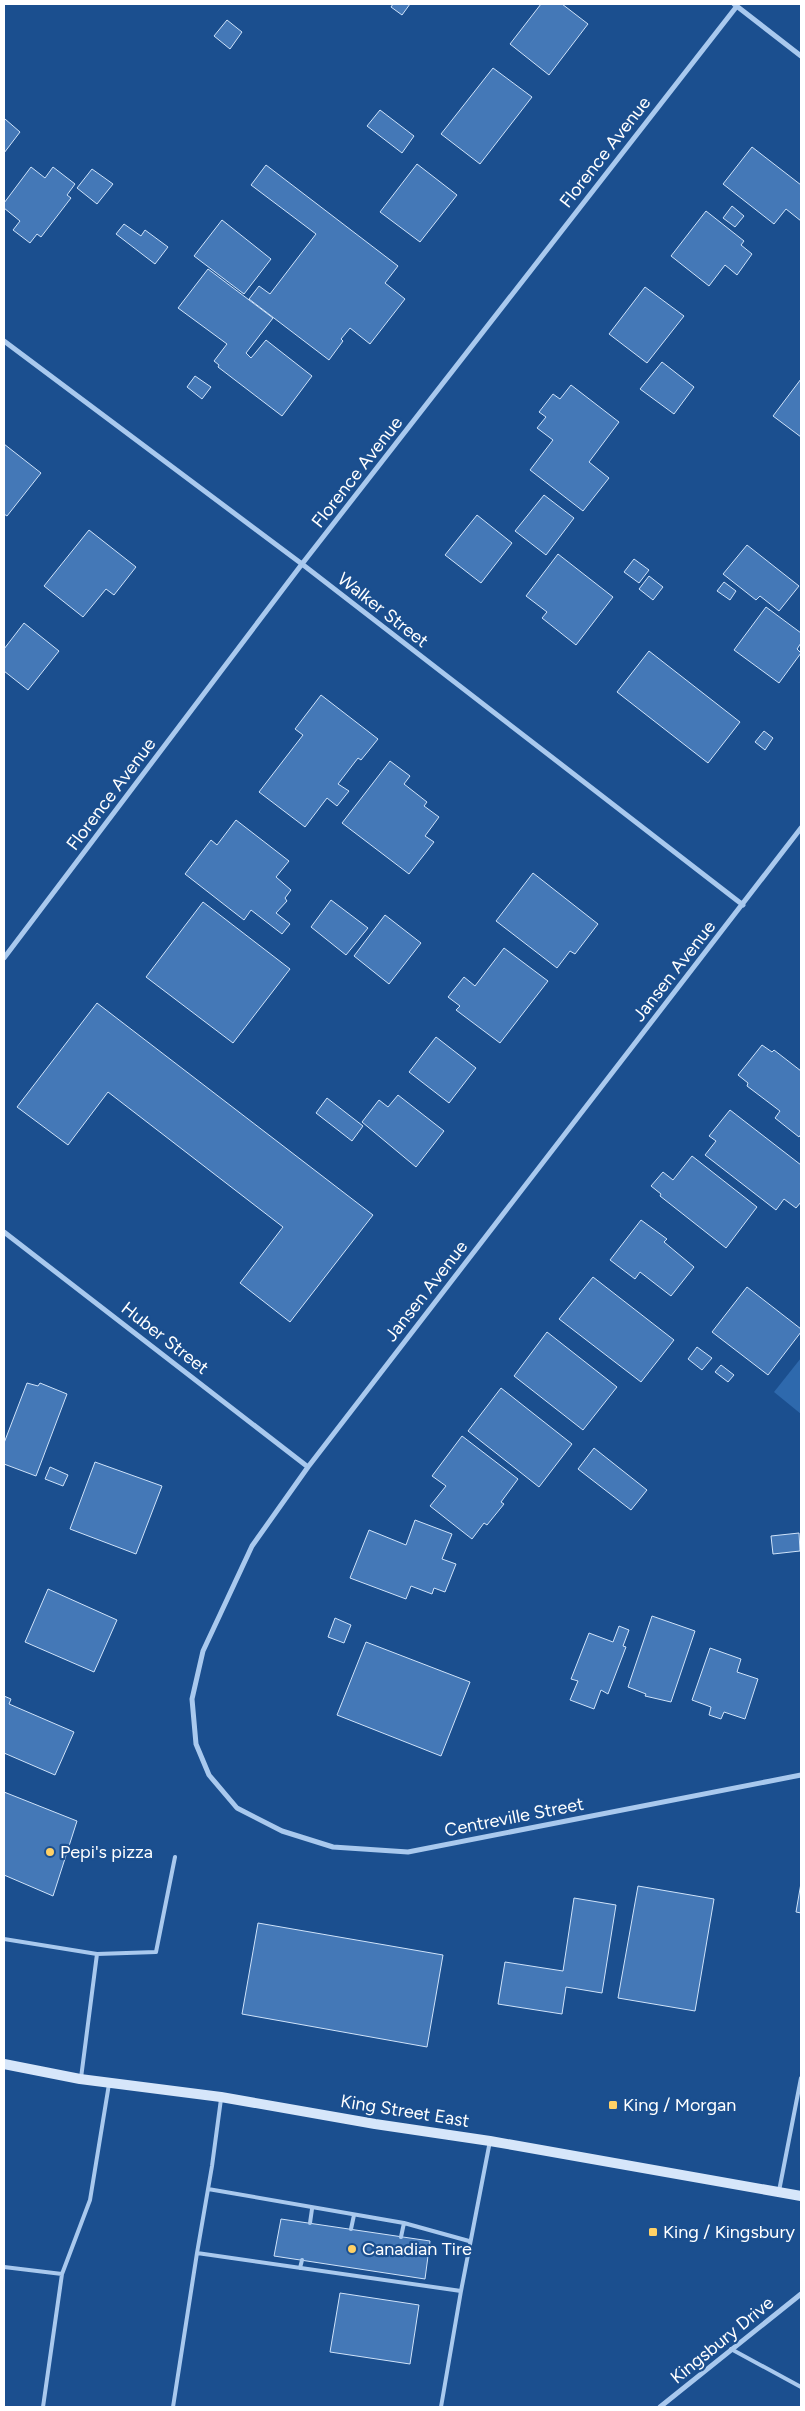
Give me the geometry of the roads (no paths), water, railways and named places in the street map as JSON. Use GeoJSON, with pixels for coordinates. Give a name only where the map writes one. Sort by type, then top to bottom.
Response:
{"type":"FeatureCollection","features":[{"type":"Feature","properties":{"kind":"main road","name":"King Street East"},"geometry":{"type":"LineString","coordinates":[[4,2064],[109,2084],[221,2097],[375,2124],[490,2141],[801,2196]]}},
{"type":"Feature","properties":{"kind":"street"},"geometry":{"type":"LineString","coordinates":[[736,5],[801,56]]}},
{"type":"Feature","properties":{"kind":"street","name":"Florence Avenue"},"geometry":{"type":"LineString","coordinates":[[4,958],[302,564],[736,5]]}},
{"type":"Feature","properties":{"kind":"street","name":"Walker Street"},"geometry":{"type":"LineString","coordinates":[[4,341],[302,564],[743,905]]}},
{"type":"Feature","properties":{"kind":"street","name":"Jansen Avenue"},"geometry":{"type":"LineString","coordinates":[[237,1808],[209,1775],[196,1744],[192,1699],[203,1651],[252,1546],[308,1467],[801,828]]}},
{"type":"Feature","properties":{"kind":"street","name":"Huber Street"},"geometry":{"type":"LineString","coordinates":[[4,1232],[308,1467]]}},
{"type":"Feature","properties":{"kind":"street","name":"Centreville Street"},"geometry":{"type":"LineString","coordinates":[[237,1808],[282,1831],[333,1846],[408,1852],[801,1775]]}},
{"type":"Feature","properties":{"kind":"street","name":"Kingsbury Drive"},"geometry":{"type":"LineString","coordinates":[[660,2407],[801,2294]]}},
{"type":"Feature","properties":{"kind":"lane"},"geometry":{"type":"LineString","coordinates":[[4,1939],[97,1954],[156,1952],[175,1857]]}},
{"type":"Feature","properties":{"kind":"lane"},"geometry":{"type":"LineString","coordinates":[[80,2079],[97,1954]]}},
{"type":"Feature","properties":{"kind":"lane"},"geometry":{"type":"LineString","coordinates":[[779,2192],[801,2078]]}},
{"type":"Feature","properties":{"kind":"lane"},"geometry":{"type":"LineString","coordinates":[[43,2407],[62,2274],[90,2200],[109,2084]]}},
{"type":"Feature","properties":{"kind":"lane"},"geometry":{"type":"LineString","coordinates":[[173,2407],[221,2097]]}},
{"type":"Feature","properties":{"kind":"lane"},"geometry":{"type":"LineString","coordinates":[[441,2407],[470,2241],[490,2141]]}},
{"type":"Feature","properties":{"kind":"lane"},"geometry":{"type":"LineString","coordinates":[[208,2189],[404,2224],[470,2241]]}},
{"type":"Feature","properties":{"kind":"lane"},"geometry":{"type":"LineString","coordinates":[[310,2223],[312,2209]]}},
{"type":"Feature","properties":{"kind":"lane"},"geometry":{"type":"LineString","coordinates":[[351,2229],[354,2215]]}},
{"type":"Feature","properties":{"kind":"lane"},"geometry":{"type":"LineString","coordinates":[[401,2237],[404,2224]]}},
{"type":"Feature","properties":{"kind":"lane"},"geometry":{"type":"LineString","coordinates":[[197,2252],[461,2291]]}},
{"type":"Feature","properties":{"kind":"lane"},"geometry":{"type":"LineString","coordinates":[[300,2268],[302,2260]]}},
{"type":"Feature","properties":{"kind":"lane"},"geometry":{"type":"LineString","coordinates":[[342,2274],[344,2266]]}},
{"type":"Feature","properties":{"kind":"lane"},"geometry":{"type":"LineString","coordinates":[[4,2267],[62,2274]]}},
{"type":"Feature","properties":{"kind":"lane"},"geometry":{"type":"LineString","coordinates":[[392,2281],[393,2274]]}},
{"type":"Feature","properties":{"kind":"lane"},"geometry":{"type":"LineString","coordinates":[[731,2349],[801,2387]]}},
{"type":"Feature","properties":{"kind":"place","name":"Pepi's pizza"},"geometry":{"type":"Point","coordinates":[50,1852]}},
{"type":"Feature","properties":{"kind":"place","name":"King / Morgan"},"geometry":{"type":"Point","coordinates":[613,2105]}},
{"type":"Feature","properties":{"kind":"place","name":"King / Kingsbury"},"geometry":{"type":"Point","coordinates":[653,2232]}},
{"type":"Feature","properties":{"kind":"place","name":"Canadian Tire"},"geometry":{"type":"Point","coordinates":[352,2249]}}]}
